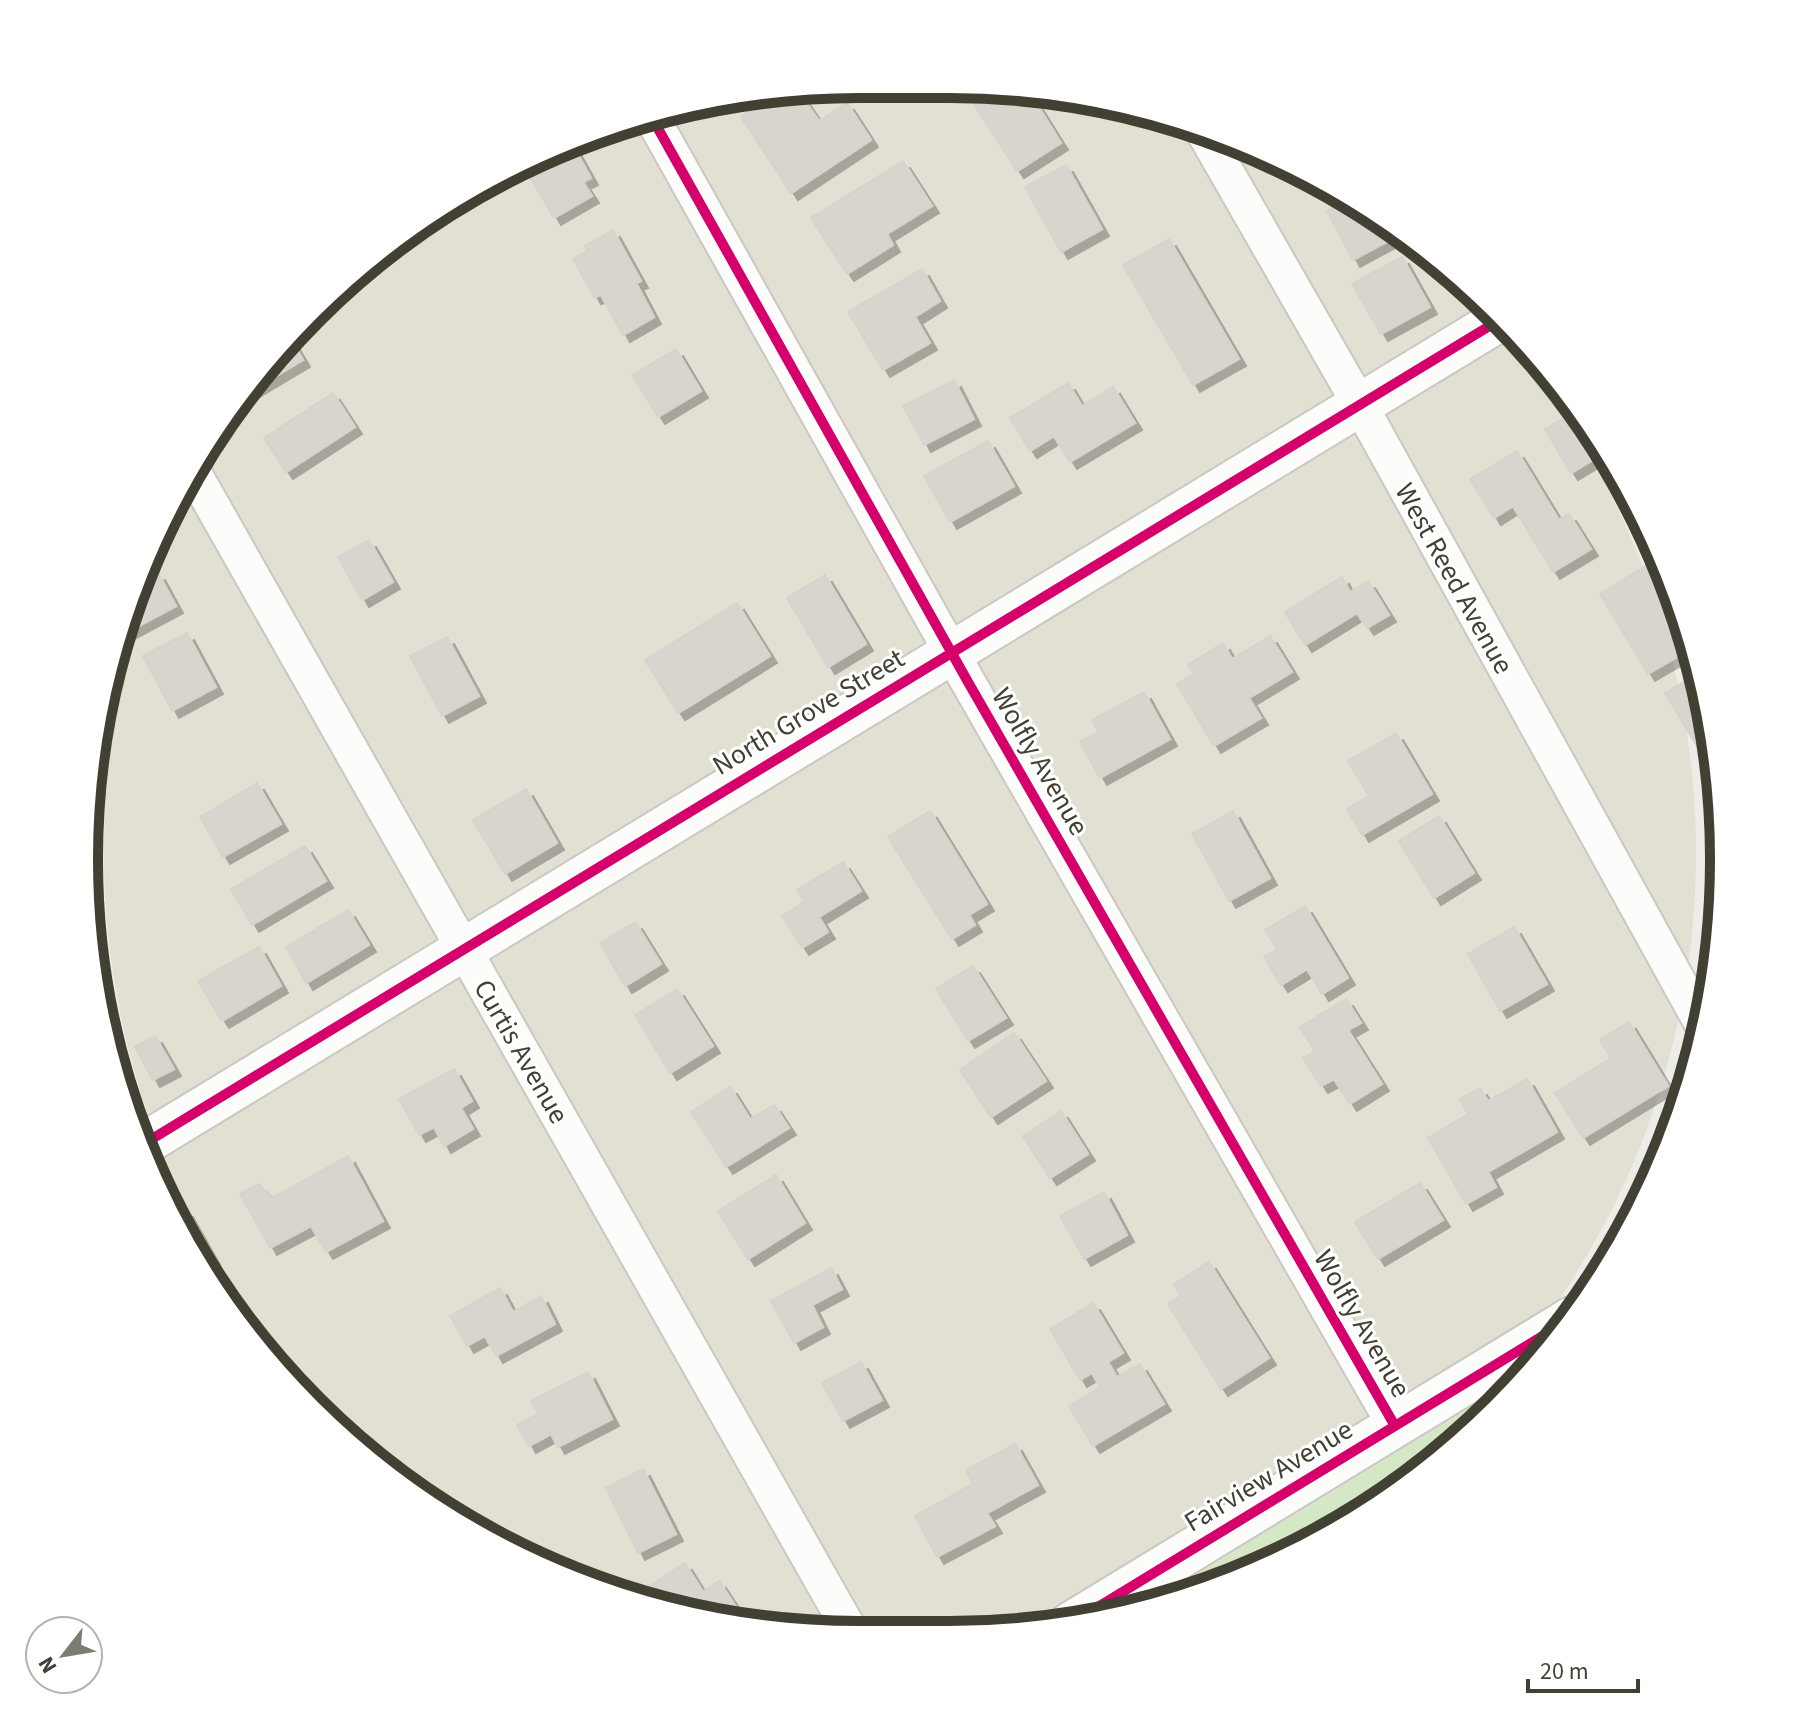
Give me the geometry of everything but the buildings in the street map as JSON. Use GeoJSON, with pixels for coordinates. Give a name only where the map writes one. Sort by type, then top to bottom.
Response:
{"type":"FeatureCollection","features":[{"type":"Feature","properties":{"kind":"street","name":"Wolfly Avenue"},"geometry":{"type":"LineString","coordinates":[[656,126],[952,653],[1395,1426]]}},
{"type":"Feature","properties":{"kind":"street","name":"West Reed Avenue"},"geometry":{"type":"LineString","coordinates":[[1211,145],[1360,405],[1694,1010]]}},
{"type":"Feature","properties":{"kind":"street","name":"North Grove Street"},"geometry":{"type":"LineString","coordinates":[[151,1139],[1491,325]]}},
{"type":"Feature","properties":{"kind":"street","name":"Curtis Avenue"},"geometry":{"type":"LineString","coordinates":[[199,482],[844,1620]]}},
{"type":"Feature","properties":{"kind":"street","name":"Fairview Avenue"},"geometry":{"type":"LineString","coordinates":[[1101,1605],[1542,1336]]}},
{"type":"Feature","properties":{"kind":"shaded area"},"geometry":{"type":"Polygon","coordinates":[[[810,100],[998,100],[1048,105],[1146,124],[1193,138],[1285,177],[1372,226],[1412,255],[1451,287],[1521,357],[1562,411],[1602,478],[1635,548],[1662,622],[1681,698],[1692,775],[1696,853],[1692,931],[1681,1008],[1662,1084],[1635,1158],[1602,1228],[1562,1295],[1515,1358],[1463,1416],[1405,1468],[1369,1495],[1285,1542],[1193,1581],[1146,1595],[1048,1614],[998,1619],[810,1619],[760,1614],[662,1595],[615,1581],[523,1542],[436,1493],[396,1464],[321,1398],[285,1358],[238,1295],[198,1228],[165,1158],[138,1084],[119,1008],[108,931],[104,853],[108,775],[119,698],[138,622],[164,551],[200,479],[226,436],[287,357],[357,287],[396,255],[436,226],[523,177],[615,138],[662,124],[760,105],[810,100]]]}},
{"type":"Feature","properties":{"kind":"green space"},"geometry":{"type":"Polygon","coordinates":[[[1524,360],[1556,401],[1550,405],[1521,362],[1524,360]]]}},
{"type":"Feature","properties":{"kind":"green space"},"geometry":{"type":"Polygon","coordinates":[[[1487,1398],[1451,1432],[1372,1493],[1285,1542],[1181,1584],[1487,1398]]]}},
{"type":"Feature","properties":{"kind":"cycle path"},"geometry":{"type":"LineString","coordinates":[[656,126],[968,682],[1395,1426]]}},
{"type":"Feature","properties":{"kind":"cycle path"},"geometry":{"type":"LineString","coordinates":[[151,1139],[1491,325]]}},
{"type":"Feature","properties":{"kind":"cycle path"},"geometry":{"type":"LineString","coordinates":[[1101,1605],[1542,1336]]}}]}
